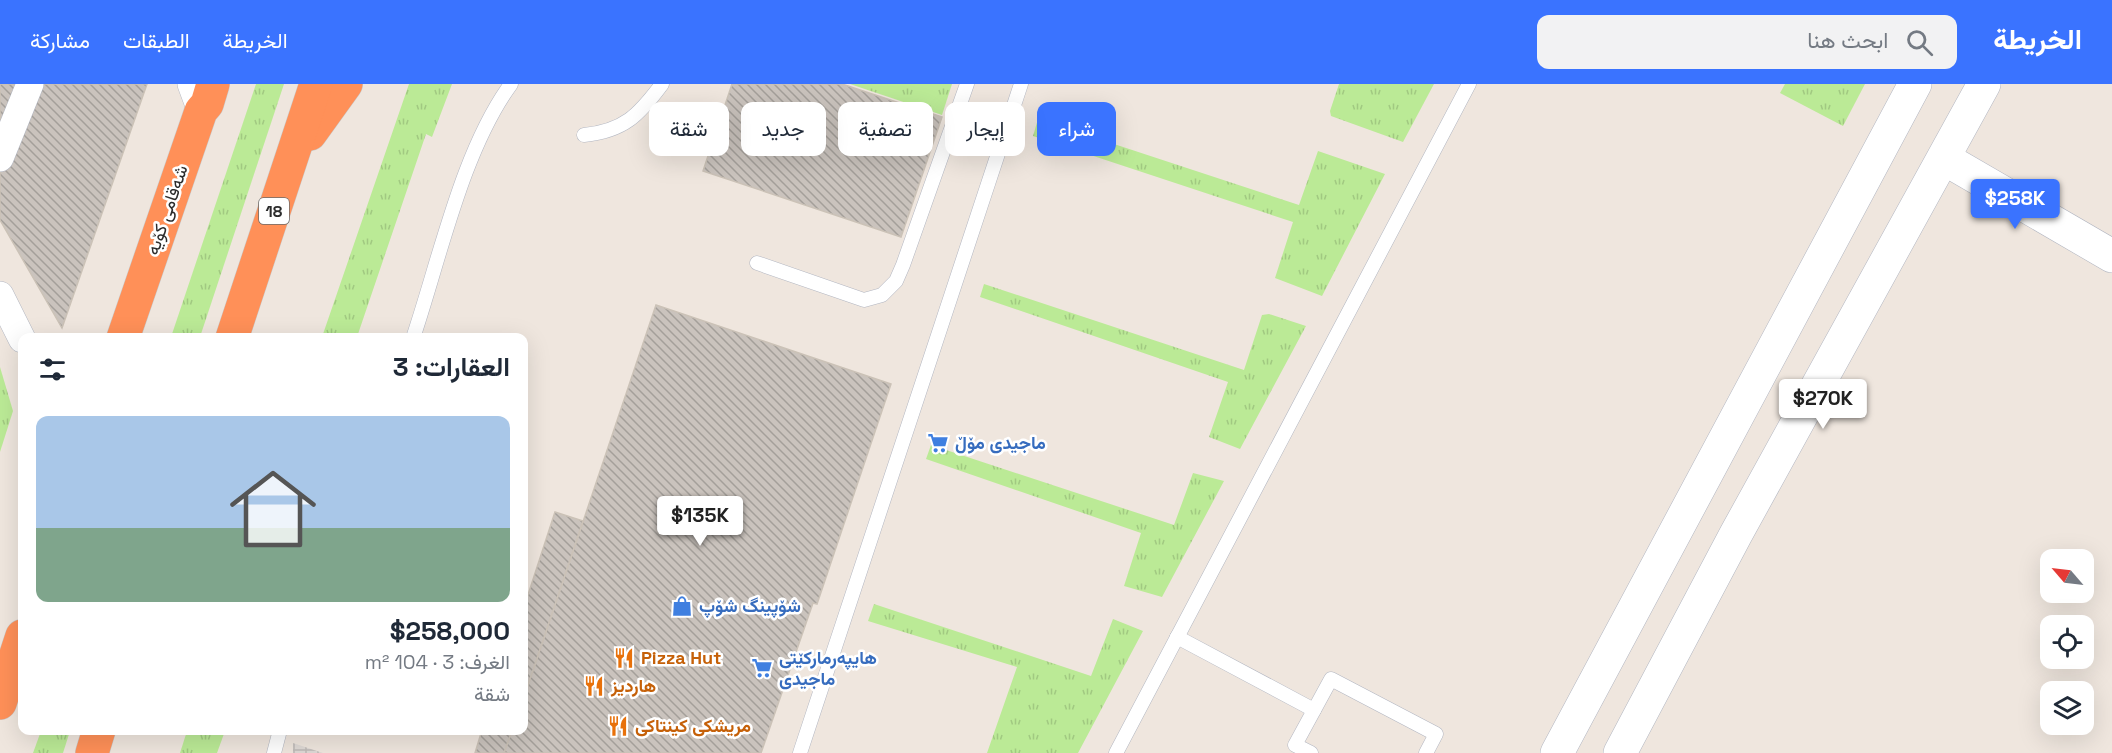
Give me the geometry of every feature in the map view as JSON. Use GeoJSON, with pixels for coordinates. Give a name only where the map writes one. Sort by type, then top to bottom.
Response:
{"type":"FeatureCollection","features":[{"type":"Feature","properties":{"kind":"highway","name":"18"},"geometry":{"type":"LineString","coordinates":[[234,333],[316,84]]}},
{"type":"Feature","properties":{"kind":"highway"},"geometry":{"type":"LineString","coordinates":[[287,171],[346,84]]}},
{"type":"Feature","properties":{"kind":"highway","name":"شەقامی کۆیە"},"geometry":{"type":"LineString","coordinates":[[125,333],[203,93]]}},
{"type":"Feature","properties":{"kind":"highway"},"geometry":{"type":"LineString","coordinates":[[0,703],[18,648]]}},
{"type":"Feature","properties":{"kind":"highway"},"geometry":{"type":"LineString","coordinates":[[92,753],[97,735]]}},
{"type":"Feature","properties":{"kind":"street"},"geometry":{"type":"LineString","coordinates":[[0,158],[30,84]]}},
{"type":"Feature","properties":{"kind":"street"},"geometry":{"type":"LineString","coordinates":[[1557,753],[1915,84]]}},
{"type":"Feature","properties":{"kind":"street"},"geometry":{"type":"LineString","coordinates":[[1620,753],[1742,524],[1945,159],[1984,84]]}},
{"type":"Feature","properties":{"kind":"street"},"geometry":{"type":"LineString","coordinates":[[1945,159],[2112,256]]}},
{"type":"Feature","properties":{"kind":"street"},"geometry":{"type":"LineString","coordinates":[[0,295],[19,333]]}},
{"type":"Feature","properties":{"kind":"lane"},"geometry":{"type":"LineString","coordinates":[[414,333],[470,162],[484,129],[511,84]]}},
{"type":"Feature","properties":{"kind":"lane"},"geometry":{"type":"LineString","coordinates":[[584,135],[607,132],[631,121],[662,84]]}},
{"type":"Feature","properties":{"kind":"lane"},"geometry":{"type":"LineString","coordinates":[[757,263],[864,300],[882,295],[896,281],[903,265],[967,84]]}},
{"type":"Feature","properties":{"kind":"lane"},"geometry":{"type":"LineString","coordinates":[[800,753],[1021,84]]}},
{"type":"Feature","properties":{"kind":"lane"},"geometry":{"type":"LineString","coordinates":[[1116,753],[1469,84]]}},
{"type":"Feature","properties":{"kind":"lane"},"geometry":{"type":"LineString","coordinates":[[1177,637],[1314,710]]}},
{"type":"Feature","properties":{"kind":"lane"},"geometry":{"type":"LineString","coordinates":[[1311,753],[1295,745],[1331,679],[1436,734],[1426,753]]}},
{"type":"Feature","properties":{"kind":"lane"},"geometry":{"type":"LineString","coordinates":[[274,753],[279,735]]}},
{"type":"Feature","properties":{"kind":"green space"},"geometry":{"type":"Polygon","coordinates":[[[256,84],[284,84],[201,333],[172,333],[256,84]]]}},
{"type":"Feature","properties":{"kind":"green space"},"geometry":{"type":"Polygon","coordinates":[[[409,84],[452,84],[432,137],[426,134],[358,333],[323,333],[409,84]]]}},
{"type":"Feature","properties":{"kind":"green space"},"geometry":{"type":"Polygon","coordinates":[[[850,84],[952,84],[942,115],[933,112],[933,102],[903,102],[850,84]]]}},
{"type":"Feature","properties":{"kind":"green space"},"geometry":{"type":"Polygon","coordinates":[[[1339,84],[1434,84],[1403,142],[1331,116],[1330,111],[1339,84]]]}},
{"type":"Feature","properties":{"kind":"green space"},"geometry":{"type":"Polygon","coordinates":[[[1785,84],[1865,84],[1843,126],[1780,93],[1785,84]]]}},
{"type":"Feature","properties":{"kind":"green space"},"geometry":{"type":"Polygon","coordinates":[[[1037,122],[1037,137],[1033,136],[1037,122]]]}},
{"type":"Feature","properties":{"kind":"green space"},"geometry":{"type":"Polygon","coordinates":[[[1116,145],[1299,205],[1318,151],[1385,174],[1322,296],[1275,278],[1293,222],[1093,156],[1116,156],[1116,145]]]}},
{"type":"Feature","properties":{"kind":"green space"},"geometry":{"type":"Polygon","coordinates":[[[984,284],[1244,370],[1262,315],[1269,314],[1306,326],[1240,449],[1209,437],[1228,382],[980,297],[984,284]]]}},
{"type":"Feature","properties":{"kind":"green space"},"geometry":{"type":"Polygon","coordinates":[[[0,367],[13,411],[0,452],[0,367]]]}},
{"type":"Feature","properties":{"kind":"green space"},"geometry":{"type":"Polygon","coordinates":[[[931,445],[1174,525],[1193,473],[1224,481],[1162,597],[1124,586],[1141,533],[926,459],[931,445]]]}},
{"type":"Feature","properties":{"kind":"green space"},"geometry":{"type":"Polygon","coordinates":[[[874,604],[1091,676],[1113,619],[1143,631],[1078,753],[987,753],[1017,667],[868,621],[874,604]]]}},
{"type":"Feature","properties":{"kind":"green space"},"geometry":{"type":"Polygon","coordinates":[[[40,735],[69,735],[63,753],[33,753],[40,735]]]}},
{"type":"Feature","properties":{"kind":"green space"},"geometry":{"type":"Polygon","coordinates":[[[186,735],[224,735],[217,753],[180,753],[186,735]]]}},
{"type":"Feature","properties":{"kind":"shaded area"},"geometry":{"type":"Polygon","coordinates":[[[293,743],[323,753],[293,753],[293,743]]]}},
{"type":"Feature","properties":{"kind":"building"},"geometry":{"type":"Polygon","coordinates":[[[0,84],[147,84],[62,328],[0,220],[0,84]]]}},
{"type":"Feature","properties":{"kind":"building"},"geometry":{"type":"Polygon","coordinates":[[[732,84],[842,84],[897,102],[838,102],[838,156],[929,156],[901,237],[703,171],[708,156],[729,156],[729,102],[726,102],[732,84]]]}},
{"type":"Feature","properties":{"kind":"building"},"geometry":{"type":"Polygon","coordinates":[[[933,114],[942,117],[933,143],[933,114]]]}},
{"type":"Feature","properties":{"kind":"building"},"geometry":{"type":"Polygon","coordinates":[[[656,305],[891,384],[817,604],[813,603],[761,753],[504,753],[510,735],[528,735],[528,685],[656,305]]]}},
{"type":"Feature","properties":{"kind":"building"},"geometry":{"type":"Polygon","coordinates":[[[555,512],[583,521],[528,685],[528,595],[555,512]]]}},
{"type":"Feature","properties":{"kind":"building"},"geometry":{"type":"Polygon","coordinates":[[[480,735],[510,735],[504,753],[475,753],[480,735]]]}},
{"type":"Feature","properties":{"kind":"place","name":"ماجیدی مۆڵ"},"geometry":{"type":"Point","coordinates":[938,443]}},
{"type":"Feature","properties":{"kind":"place","name":"شۆپینگ شۆپ"},"geometry":{"type":"Point","coordinates":[682,606]}},
{"type":"Feature","properties":{"kind":"place","name":"Pizza Hut"},"geometry":{"type":"Point","coordinates":[624,658]}},
{"type":"Feature","properties":{"kind":"place","name":"هایپەرمارکێتی ماجیدی"},"geometry":{"type":"Point","coordinates":[762,668]}},
{"type":"Feature","properties":{"kind":"place","name":"هاردیز"},"geometry":{"type":"Point","coordinates":[594,686]}},
{"type":"Feature","properties":{"kind":"place","name":"مریشکی کینتاکی"},"geometry":{"type":"Point","coordinates":[618,726]}}]}
